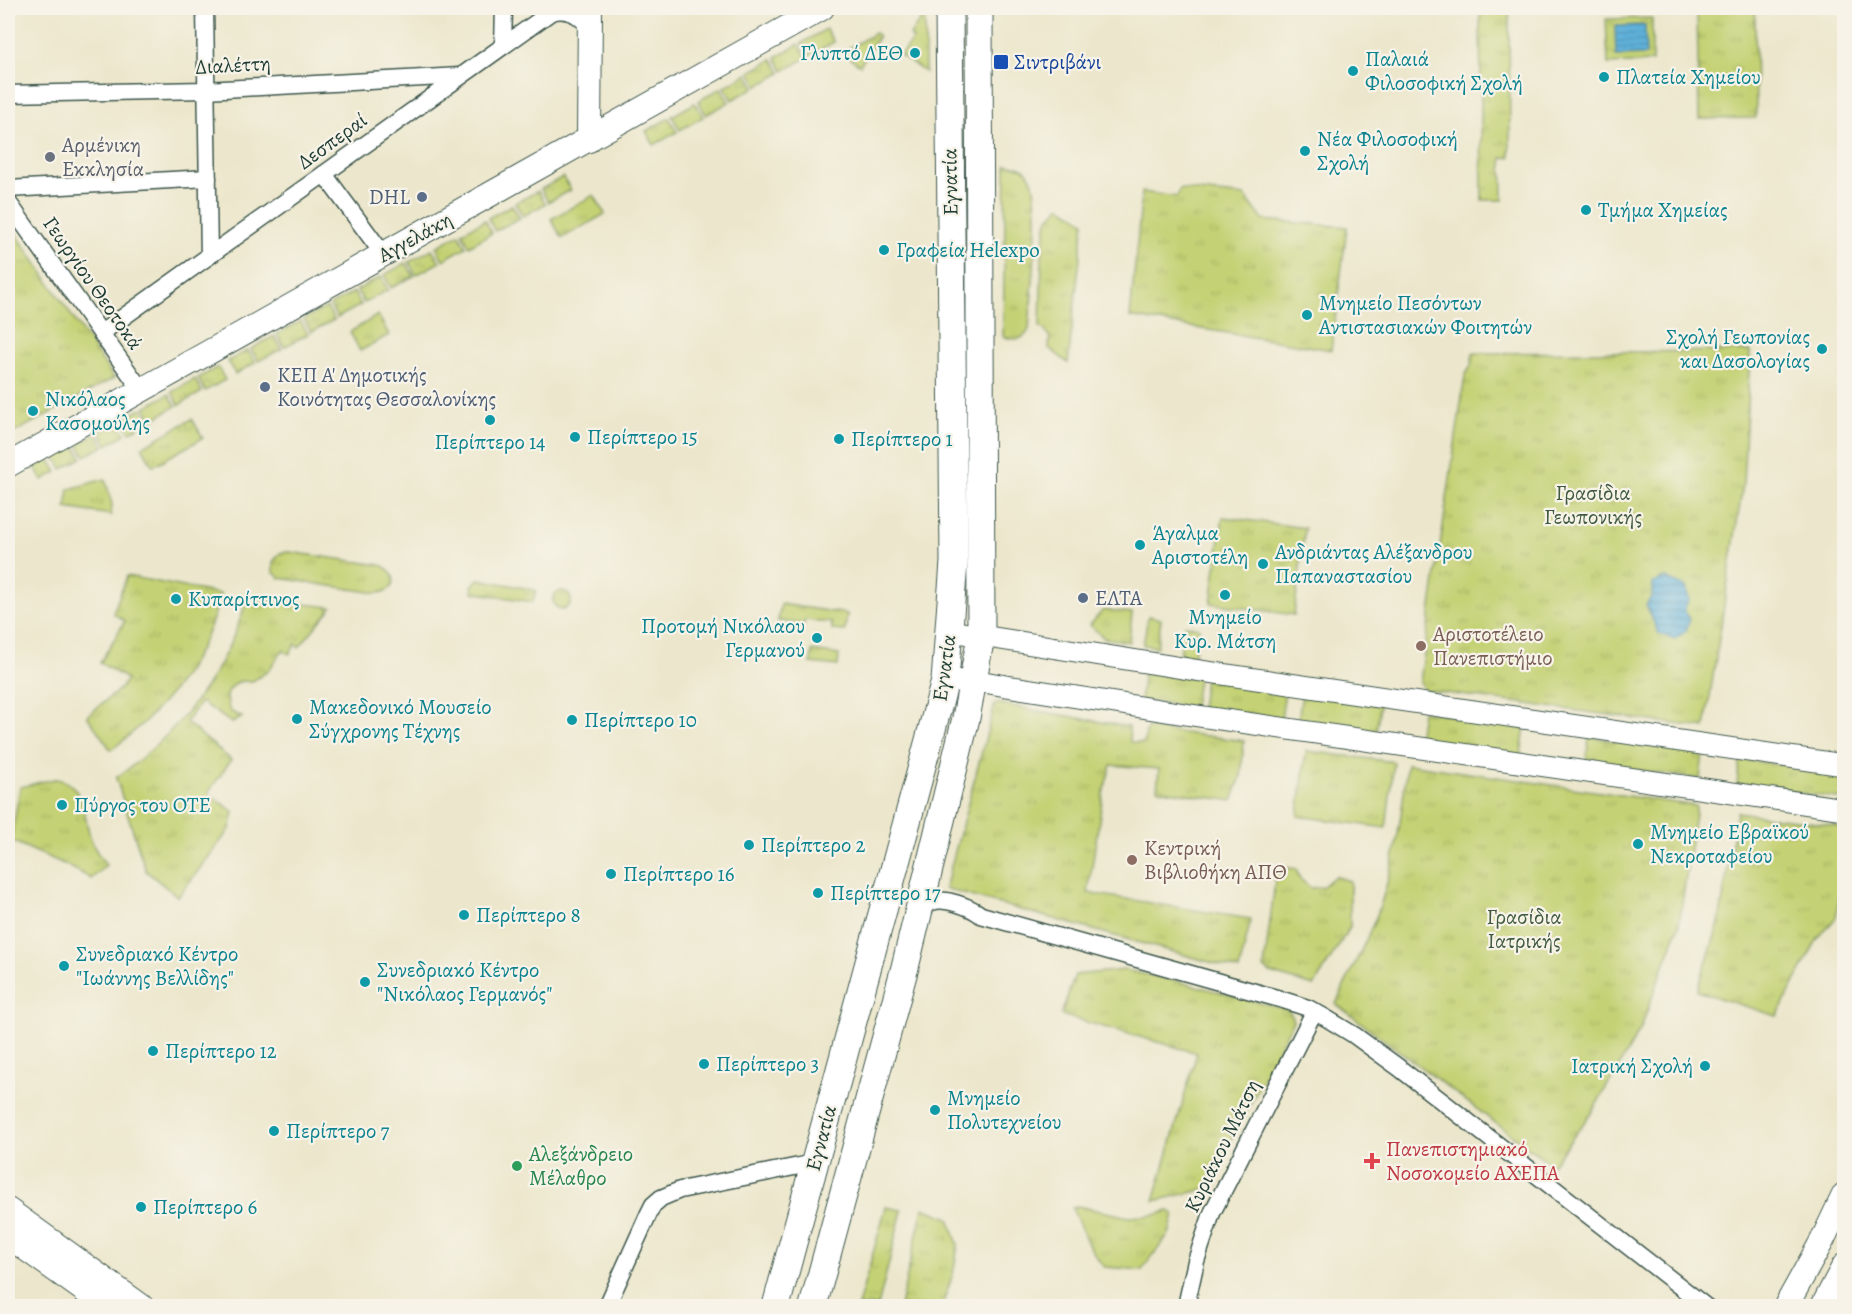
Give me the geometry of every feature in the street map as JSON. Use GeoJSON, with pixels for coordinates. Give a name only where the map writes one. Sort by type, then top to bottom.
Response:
{"type":"FeatureCollection","features":[{"type":"Feature","properties":{"kind":"main road","name":"Αγγελάκη"},"geometry":{"type":"LineString","coordinates":[[8,465],[822,8]]}},
{"type":"Feature","properties":{"kind":"main road","name":"Εγνατία"},"geometry":{"type":"LineString","coordinates":[[813,1306],[926,900],[966,718],[981,636],[979,8]]}},
{"type":"Feature","properties":{"kind":"main road","name":"Εγνατία"},"geometry":{"type":"LineString","coordinates":[[776,1306],[945,681],[954,562],[946,13]]}},
{"type":"Feature","properties":{"kind":"main road"},"geometry":{"type":"LineString","coordinates":[[589,140],[590,18]]}},
{"type":"Feature","properties":{"kind":"main road"},"geometry":{"type":"LineString","coordinates":[[1786,1306],[1845,1195]]}},
{"type":"Feature","properties":{"kind":"main road"},"geometry":{"type":"LineString","coordinates":[[8,1210],[141,1306]]}},
{"type":"Feature","properties":{"kind":"main road"},"geometry":{"type":"LineString","coordinates":[[8,1236],[106,1306]]}},
{"type":"Feature","properties":{"kind":"main road"},"geometry":{"type":"LineString","coordinates":[[1823,1306],[1845,1266]]}},
{"type":"Feature","properties":{"kind":"street"},"geometry":{"type":"LineString","coordinates":[[205,8],[209,256]]}},
{"type":"Feature","properties":{"kind":"street"},"geometry":{"type":"LineString","coordinates":[[503,46],[504,8]]}},
{"type":"Feature","properties":{"kind":"street","name":"Δεσπεραί"},"geometry":{"type":"LineString","coordinates":[[101,333],[541,18],[560,9],[580,17],[590,18]]}},
{"type":"Feature","properties":{"kind":"street","name":"Διαλέττη"},"geometry":{"type":"LineString","coordinates":[[8,94],[206,90],[461,76]]}},
{"type":"Feature","properties":{"kind":"street"},"geometry":{"type":"LineString","coordinates":[[324,174],[383,254]]}},
{"type":"Feature","properties":{"kind":"street"},"geometry":{"type":"LineString","coordinates":[[8,189],[208,178]]}},
{"type":"Feature","properties":{"kind":"street","name":"Γεωργίου Θεοτοκά"},"geometry":{"type":"LineString","coordinates":[[8,202],[142,391]]}},
{"type":"Feature","properties":{"kind":"street"},"geometry":{"type":"LineString","coordinates":[[950,631],[1201,671],[1845,765]]}},
{"type":"Feature","properties":{"kind":"street"},"geometry":{"type":"LineString","coordinates":[[945,681],[973,680],[1209,718],[1845,809]]}},
{"type":"Feature","properties":{"kind":"street"},"geometry":{"type":"LineString","coordinates":[[926,900],[939,899],[950,902],[973,909],[981,915],[1273,997],[1314,1012],[1346,1029],[1398,1067],[1706,1306]]}},
{"type":"Feature","properties":{"kind":"street","name":"Κυριάκου Μάτση"},"geometry":{"type":"LineString","coordinates":[[1186,1306],[1196,1261],[1212,1213],[1314,1012]]}},
{"type":"Feature","properties":{"kind":"street"},"geometry":{"type":"LineString","coordinates":[[607,1306],[653,1205],[661,1198],[684,1189],[814,1163]]}},
{"type":"Feature","properties":{"kind":"green space"},"geometry":{"type":"Polygon","coordinates":[[[1480,8],[1509,8],[1510,157],[1502,158],[1503,200],[1482,200],[1480,8]]]}},
{"type":"Feature","properties":{"kind":"green space"},"geometry":{"type":"Polygon","coordinates":[[[1697,8],[1755,8],[1756,118],[1699,119],[1697,8]]]}},
{"type":"Feature","properties":{"kind":"green space"},"geometry":{"type":"Polygon","coordinates":[[[922,17],[925,17],[925,72],[900,55],[913,39],[910,35],[922,17]]]}},
{"type":"Feature","properties":{"kind":"green space"},"geometry":{"type":"Polygon","coordinates":[[[1652,18],[1652,62],[1608,64],[1606,19],[1652,18]]]}},
{"type":"Feature","properties":{"kind":"green space"},"geometry":{"type":"Polygon","coordinates":[[[826,29],[834,42],[809,56],[802,43],[826,29]]]}},
{"type":"Feature","properties":{"kind":"green space"},"geometry":{"type":"Polygon","coordinates":[[[875,33],[879,36],[860,65],[842,52],[875,33]]]}},
{"type":"Feature","properties":{"kind":"green space"},"geometry":{"type":"Polygon","coordinates":[[[799,44],[807,58],[783,71],[776,57],[799,44]]]}},
{"type":"Feature","properties":{"kind":"green space"},"geometry":{"type":"Polygon","coordinates":[[[773,59],[781,73],[758,86],[750,72],[773,59]]]}},
{"type":"Feature","properties":{"kind":"green space"},"geometry":{"type":"Polygon","coordinates":[[[747,74],[755,87],[732,100],[724,87],[747,74]]]}},
{"type":"Feature","properties":{"kind":"green space"},"geometry":{"type":"Polygon","coordinates":[[[721,88],[729,102],[706,115],[698,101],[721,88]]]}},
{"type":"Feature","properties":{"kind":"green space"},"geometry":{"type":"Polygon","coordinates":[[[695,103],[703,117],[680,130],[672,116],[695,103]]]}},
{"type":"Feature","properties":{"kind":"green space"},"geometry":{"type":"Polygon","coordinates":[[[669,118],[677,132],[654,145],[646,131],[669,118]]]}},
{"type":"Feature","properties":{"kind":"green space"},"geometry":{"type":"Polygon","coordinates":[[[1006,165],[1020,167],[1028,173],[1034,187],[1036,204],[1029,329],[1024,336],[1018,339],[1003,337],[1006,165]]]}},
{"type":"Feature","properties":{"kind":"green space"},"geometry":{"type":"Polygon","coordinates":[[[563,177],[571,190],[548,202],[541,189],[563,177]]]}},
{"type":"Feature","properties":{"kind":"green space"},"geometry":{"type":"Polygon","coordinates":[[[1180,189],[1245,196],[1263,220],[1347,227],[1331,350],[1130,317],[1142,192],[1177,197],[1180,189]]]}},
{"type":"Feature","properties":{"kind":"green space"},"geometry":{"type":"Polygon","coordinates":[[[538,191],[545,204],[523,216],[515,203],[538,191]]]}},
{"type":"Feature","properties":{"kind":"green space"},"geometry":{"type":"Polygon","coordinates":[[[594,195],[605,214],[562,238],[551,219],[594,195]]]}},
{"type":"Feature","properties":{"kind":"green space"},"geometry":{"type":"Polygon","coordinates":[[[512,205],[520,218],[495,231],[488,218],[512,205]]]}},
{"type":"Feature","properties":{"kind":"green space"},"geometry":{"type":"Polygon","coordinates":[[[1061,206],[1084,222],[1068,363],[1049,348],[1050,338],[1040,327],[1042,255],[1047,220],[1061,206]]]}},
{"type":"Feature","properties":{"kind":"green space"},"geometry":{"type":"Polygon","coordinates":[[[485,220],[492,233],[469,246],[462,232],[485,220]]]}},
{"type":"Feature","properties":{"kind":"green space"},"geometry":{"type":"Polygon","coordinates":[[[8,222],[114,378],[8,436],[8,222]]]}},
{"type":"Feature","properties":{"kind":"green space"},"geometry":{"type":"Polygon","coordinates":[[[459,234],[466,247],[443,260],[436,247],[459,234]]]}},
{"type":"Feature","properties":{"kind":"green space"},"geometry":{"type":"Polygon","coordinates":[[[432,249],[440,262],[416,275],[409,262],[432,249]]]}},
{"type":"Feature","properties":{"kind":"green space"},"geometry":{"type":"Polygon","coordinates":[[[406,263],[414,276],[391,288],[384,275],[406,263]]]}},
{"type":"Feature","properties":{"kind":"green space"},"geometry":{"type":"Polygon","coordinates":[[[381,277],[388,290],[364,303],[357,290],[381,277]]]}},
{"type":"Feature","properties":{"kind":"green space"},"geometry":{"type":"Polygon","coordinates":[[[354,292],[361,305],[337,318],[330,305],[354,292]]]}},
{"type":"Feature","properties":{"kind":"green space"},"geometry":{"type":"Polygon","coordinates":[[[327,307],[334,320],[311,332],[304,319],[327,307]]]}},
{"type":"Feature","properties":{"kind":"green space"},"geometry":{"type":"Polygon","coordinates":[[[378,315],[389,335],[360,351],[350,332],[378,315]]]}},
{"type":"Feature","properties":{"kind":"green space"},"geometry":{"type":"Polygon","coordinates":[[[301,321],[308,334],[284,347],[277,334],[301,321]]]}},
{"type":"Feature","properties":{"kind":"green space"},"geometry":{"type":"Polygon","coordinates":[[[274,336],[282,349],[258,361],[251,349],[274,336]]]}},
{"type":"Feature","properties":{"kind":"green space"},"geometry":{"type":"Polygon","coordinates":[[[248,350],[255,363],[235,374],[228,361],[248,350]]]}},
{"type":"Feature","properties":{"kind":"green space","name":"Γρασίδια Γεωπονικής"},"geometry":{"type":"Polygon","coordinates":[[[1750,351],[1743,484],[1705,728],[1424,690],[1420,682],[1465,376],[1471,366],[1473,353],[1750,351]]]}},
{"type":"Feature","properties":{"kind":"green space"},"geometry":{"type":"Polygon","coordinates":[[[218,367],[225,380],[205,391],[198,378],[218,367]]]}},
{"type":"Feature","properties":{"kind":"green space"},"geometry":{"type":"Polygon","coordinates":[[[195,379],[202,392],[179,405],[172,392],[195,379]]]}},
{"type":"Feature","properties":{"kind":"green space"},"geometry":{"type":"Polygon","coordinates":[[[169,394],[176,406],[152,420],[145,407],[169,394]]]}},
{"type":"Feature","properties":{"kind":"green space"},"geometry":{"type":"Polygon","coordinates":[[[142,408],[149,421],[130,432],[123,419],[142,408]]]}},
{"type":"Feature","properties":{"kind":"green space"},"geometry":{"type":"Polygon","coordinates":[[[192,419],[203,438],[153,466],[142,447],[192,419]]]}},
{"type":"Feature","properties":{"kind":"green space"},"geometry":{"type":"Polygon","coordinates":[[[118,421],[125,434],[107,445],[100,432],[118,421]]]}},
{"type":"Feature","properties":{"kind":"green space"},"geometry":{"type":"Polygon","coordinates":[[[97,434],[104,446],[85,456],[78,444],[97,434]]]}},
{"type":"Feature","properties":{"kind":"green space"},"geometry":{"type":"Polygon","coordinates":[[[75,446],[82,458],[62,469],[55,456],[75,446]]]}},
{"type":"Feature","properties":{"kind":"green space"},"geometry":{"type":"Polygon","coordinates":[[[49,459],[57,472],[42,480],[35,467],[49,459]]]}},
{"type":"Feature","properties":{"kind":"green space"},"geometry":{"type":"Polygon","coordinates":[[[105,479],[112,504],[111,515],[66,508],[69,489],[105,479]]]}},
{"type":"Feature","properties":{"kind":"green space"},"geometry":{"type":"Polygon","coordinates":[[[1223,517],[1305,528],[1294,615],[1211,603],[1223,517]]]}},
{"type":"Feature","properties":{"kind":"green space"},"geometry":{"type":"Polygon","coordinates":[[[289,552],[380,565],[391,572],[392,586],[388,590],[376,593],[280,578],[273,572],[273,562],[280,553],[289,552]]]}},
{"type":"Feature","properties":{"kind":"green space"},"geometry":{"type":"Polygon","coordinates":[[[127,576],[220,594],[204,640],[180,681],[148,718],[111,750],[87,716],[121,688],[127,679],[100,663],[125,621],[113,613],[127,576]]]}},
{"type":"Feature","properties":{"kind":"green space"},"geometry":{"type":"Polygon","coordinates":[[[478,579],[536,590],[533,602],[473,592],[472,586],[478,579]]]}},
{"type":"Feature","properties":{"kind":"green space"},"geometry":{"type":"Polygon","coordinates":[[[558,591],[566,591],[571,596],[569,607],[558,609],[553,604],[553,596],[558,591]]]}},
{"type":"Feature","properties":{"kind":"green space"},"geometry":{"type":"Polygon","coordinates":[[[247,598],[332,607],[299,647],[296,644],[289,654],[283,650],[268,671],[251,682],[236,683],[229,690],[228,706],[231,712],[242,717],[232,723],[201,702],[186,722],[231,760],[208,793],[234,812],[230,829],[178,897],[146,871],[116,778],[160,742],[197,699],[227,651],[247,598]]]}},
{"type":"Feature","properties":{"kind":"green space"},"geometry":{"type":"Polygon","coordinates":[[[781,604],[847,614],[845,631],[832,630],[832,623],[805,620],[804,624],[778,621],[781,604]]]}},
{"type":"Feature","properties":{"kind":"green space"},"geometry":{"type":"Polygon","coordinates":[[[1103,610],[1132,613],[1129,642],[1104,638],[1090,625],[1103,610]]]}},
{"type":"Feature","properties":{"kind":"green space"},"geometry":{"type":"Polygon","coordinates":[[[1148,616],[1161,619],[1157,647],[1143,645],[1148,616]]]}},
{"type":"Feature","properties":{"kind":"green space"},"geometry":{"type":"Polygon","coordinates":[[[1185,625],[1199,628],[1194,656],[1180,654],[1185,625]]]}},
{"type":"Feature","properties":{"kind":"green space"},"geometry":{"type":"Polygon","coordinates":[[[812,651],[839,655],[838,666],[811,663],[812,651]]]}},
{"type":"Feature","properties":{"kind":"green space"},"geometry":{"type":"Polygon","coordinates":[[[1144,671],[1198,678],[1194,707],[1140,700],[1144,671]]]}},
{"type":"Feature","properties":{"kind":"green space"},"geometry":{"type":"Polygon","coordinates":[[[1205,679],[1285,691],[1281,720],[1201,708],[1205,679]]]}},
{"type":"Feature","properties":{"kind":"green space"},"geometry":{"type":"Polygon","coordinates":[[[1302,693],[1380,705],[1376,734],[1298,722],[1302,693]]]}},
{"type":"Feature","properties":{"kind":"green space"},"geometry":{"type":"Polygon","coordinates":[[[995,703],[1129,727],[1130,742],[1144,743],[1147,728],[1244,741],[1241,776],[1232,801],[1157,789],[1159,769],[1111,765],[1103,794],[1088,893],[1251,919],[1239,970],[945,889],[995,703]]]}},
{"type":"Feature","properties":{"kind":"green space"},"geometry":{"type":"Polygon","coordinates":[[[1422,711],[1525,726],[1521,755],[1418,740],[1422,711]]]}},
{"type":"Feature","properties":{"kind":"green space"},"geometry":{"type":"Polygon","coordinates":[[[1589,737],[1703,753],[1700,779],[1586,763],[1589,737]]]}},
{"type":"Feature","properties":{"kind":"green space"},"geometry":{"type":"Polygon","coordinates":[[[1306,751],[1394,762],[1386,828],[1298,816],[1306,751]]]}},
{"type":"Feature","properties":{"kind":"green space"},"geometry":{"type":"Polygon","coordinates":[[[1740,759],[1844,774],[1844,799],[1737,784],[1740,759]]]}},
{"type":"Feature","properties":{"kind":"green space","name":"Γρασίδια Ιατρικής"},"geometry":{"type":"Polygon","coordinates":[[[1407,764],[1696,806],[1679,925],[1640,1030],[1592,1112],[1552,1165],[1336,1004],[1377,915],[1389,878],[1403,802],[1407,764]]]}},
{"type":"Feature","properties":{"kind":"green space"},"geometry":{"type":"Polygon","coordinates":[[[54,779],[64,781],[77,793],[82,802],[92,843],[106,865],[91,879],[11,840],[20,787],[54,779]]]}},
{"type":"Feature","properties":{"kind":"green space"},"geometry":{"type":"Polygon","coordinates":[[[1737,812],[1844,827],[1844,861],[1836,918],[1818,938],[1777,1016],[1697,991],[1719,923],[1737,812]]]}},
{"type":"Feature","properties":{"kind":"green space"},"geometry":{"type":"Polygon","coordinates":[[[1277,866],[1296,869],[1300,879],[1311,888],[1322,887],[1335,876],[1350,881],[1350,927],[1314,986],[1270,973],[1264,968],[1277,866]]]}},
{"type":"Feature","properties":{"kind":"green space"},"geometry":{"type":"Polygon","coordinates":[[[1124,970],[1173,980],[1289,1010],[1293,1021],[1206,1189],[1154,1201],[1197,1053],[1061,1015],[1075,975],[1124,970]]]}},
{"type":"Feature","properties":{"kind":"green space"},"geometry":{"type":"Polygon","coordinates":[[[1077,1206],[1129,1217],[1169,1211],[1174,1214],[1169,1234],[1142,1270],[1105,1267],[1088,1244],[1072,1208],[1077,1206]]]}},
{"type":"Feature","properties":{"kind":"green space"},"geometry":{"type":"Polygon","coordinates":[[[886,1207],[902,1210],[878,1306],[858,1306],[886,1207]]]}},
{"type":"Feature","properties":{"kind":"green space"},"geometry":{"type":"Polygon","coordinates":[[[923,1208],[949,1218],[958,1245],[953,1274],[942,1306],[900,1306],[923,1208]]]}},
{"type":"Feature","properties":{"kind":"water"},"geometry":{"type":"Polygon","coordinates":[[[1645,25],[1646,55],[1616,56],[1615,26],[1645,25]]]}},
{"type":"Feature","properties":{"kind":"water"},"geometry":{"type":"Polygon","coordinates":[[[1665,578],[1686,587],[1689,599],[1684,610],[1690,619],[1686,631],[1675,639],[1659,634],[1646,605],[1652,596],[1653,583],[1665,578]]]}},
{"type":"Feature","properties":{"kind":"place","name":"Γλυπτό ΔΕΘ"},"geometry":{"type":"Point","coordinates":[915,53]}},
{"type":"Feature","properties":{"kind":"place","name":"Σιντριβάνι"},"geometry":{"type":"Point","coordinates":[1001,62]}},
{"type":"Feature","properties":{"kind":"place","name":"Παλαιά Φιλοσοφική Σχολή"},"geometry":{"type":"Point","coordinates":[1353,71]}},
{"type":"Feature","properties":{"kind":"place","name":"Πλατεία Χημείου"},"geometry":{"type":"Point","coordinates":[1604,77]}},
{"type":"Feature","properties":{"kind":"place","name":"Νέα Φιλοσοφική Σχολή"},"geometry":{"type":"Point","coordinates":[1305,151]}},
{"type":"Feature","properties":{"kind":"place","name":"Αρμένικη Εκκλησία"},"geometry":{"type":"Point","coordinates":[50,157]}},
{"type":"Feature","properties":{"kind":"place","name":"DHL"},"geometry":{"type":"Point","coordinates":[422,197]}},
{"type":"Feature","properties":{"kind":"place","name":"Τμήμα Χημείας"},"geometry":{"type":"Point","coordinates":[1586,210]}},
{"type":"Feature","properties":{"kind":"place","name":"Γραφεία Helexpo"},"geometry":{"type":"Point","coordinates":[884,250]}},
{"type":"Feature","properties":{"kind":"place","name":"Μνημείο Πεσόντων Αντιστασιακών Φοιτητών"},"geometry":{"type":"Point","coordinates":[1307,315]}},
{"type":"Feature","properties":{"kind":"place","name":"Σχολή Γεωπονίας και Δασολογίας"},"geometry":{"type":"Point","coordinates":[1822,349]}},
{"type":"Feature","properties":{"kind":"place","name":"ΚΕΠ Α' Δημοτικής Κοινότητας Θεσσαλονίκης"},"geometry":{"type":"Point","coordinates":[265,387]}},
{"type":"Feature","properties":{"kind":"place","name":"Νικόλαος Κασομούλης"},"geometry":{"type":"Point","coordinates":[33,411]}},
{"type":"Feature","properties":{"kind":"place","name":"Περίπτερο 14"},"geometry":{"type":"Point","coordinates":[490,420]}},
{"type":"Feature","properties":{"kind":"place","name":"Περίπτερο 15"},"geometry":{"type":"Point","coordinates":[575,437]}},
{"type":"Feature","properties":{"kind":"place","name":"Περίπτερο 1"},"geometry":{"type":"Point","coordinates":[839,439]}},
{"type":"Feature","properties":{"kind":"place","name":"Άγαλμα Αριστοτέλη"},"geometry":{"type":"Point","coordinates":[1140,545]}},
{"type":"Feature","properties":{"kind":"place","name":"Ανδριάντας Αλέξανδρου Παπαναστασίου"},"geometry":{"type":"Point","coordinates":[1263,564]}},
{"type":"Feature","properties":{"kind":"place","name":"Μνημείο Κυρ. Μάτση"},"geometry":{"type":"Point","coordinates":[1225,595]}},
{"type":"Feature","properties":{"kind":"place","name":"ΕΛΤΑ"},"geometry":{"type":"Point","coordinates":[1083,598]}},
{"type":"Feature","properties":{"kind":"place","name":"Κυπαρίττινος"},"geometry":{"type":"Point","coordinates":[176,599]}},
{"type":"Feature","properties":{"kind":"place","name":"Προτομή Νικόλαου Γερμανού"},"geometry":{"type":"Point","coordinates":[817,638]}},
{"type":"Feature","properties":{"kind":"place","name":"Αριστοτέλειο Πανεπιστήμιο"},"geometry":{"type":"Point","coordinates":[1421,646]}},
{"type":"Feature","properties":{"kind":"place","name":"Μακεδονικό Μουσείο Σύγχρονης Τέχνης"},"geometry":{"type":"Point","coordinates":[297,719]}},
{"type":"Feature","properties":{"kind":"place","name":"Περίπτερο 10"},"geometry":{"type":"Point","coordinates":[572,720]}},
{"type":"Feature","properties":{"kind":"place","name":"Πύργος του ΟΤΕ"},"geometry":{"type":"Point","coordinates":[62,805]}},
{"type":"Feature","properties":{"kind":"place","name":"Μνημείο Εβραϊκού Νεκροταφείου"},"geometry":{"type":"Point","coordinates":[1638,844]}},
{"type":"Feature","properties":{"kind":"place","name":"Περίπτερο 2"},"geometry":{"type":"Point","coordinates":[749,845]}},
{"type":"Feature","properties":{"kind":"place","name":"Κεντρική Βιβλιοθήκη ΑΠΘ"},"geometry":{"type":"Point","coordinates":[1132,860]}},
{"type":"Feature","properties":{"kind":"place","name":"Περίπτερο 16"},"geometry":{"type":"Point","coordinates":[611,874]}},
{"type":"Feature","properties":{"kind":"place","name":"Περίπτερο 17"},"geometry":{"type":"Point","coordinates":[818,893]}},
{"type":"Feature","properties":{"kind":"place","name":"Περίπτερο 8"},"geometry":{"type":"Point","coordinates":[464,915]}},
{"type":"Feature","properties":{"kind":"place","name":"Συνεδριακό Κέντρο \"Ιωάννης Βελλίδης\""},"geometry":{"type":"Point","coordinates":[64,966]}},
{"type":"Feature","properties":{"kind":"place","name":"Συνεδριακό Κέντρο \"Νικόλαος Γερμανός\""},"geometry":{"type":"Point","coordinates":[365,982]}},
{"type":"Feature","properties":{"kind":"place","name":"Περίπτερο 12"},"geometry":{"type":"Point","coordinates":[153,1051]}},
{"type":"Feature","properties":{"kind":"place","name":"Περίπτερο 3"},"geometry":{"type":"Point","coordinates":[704,1064]}},
{"type":"Feature","properties":{"kind":"place","name":"Ιατρική Σχολή"},"geometry":{"type":"Point","coordinates":[1705,1066]}},
{"type":"Feature","properties":{"kind":"place","name":"Μνημείο Πολυτεχνείου"},"geometry":{"type":"Point","coordinates":[935,1110]}},
{"type":"Feature","properties":{"kind":"place","name":"Περίπτερο 7"},"geometry":{"type":"Point","coordinates":[274,1131]}},
{"type":"Feature","properties":{"kind":"place","name":"Πανεπιστημιακό Νοσοκομείο ΑΧΕΠΑ"},"geometry":{"type":"Point","coordinates":[1372,1161]}},
{"type":"Feature","properties":{"kind":"place","name":"Αλεξάνδρειο Μέλαθρο"},"geometry":{"type":"Point","coordinates":[517,1166]}},
{"type":"Feature","properties":{"kind":"place","name":"Περίπτερο 6"},"geometry":{"type":"Point","coordinates":[141,1207]}}]}
